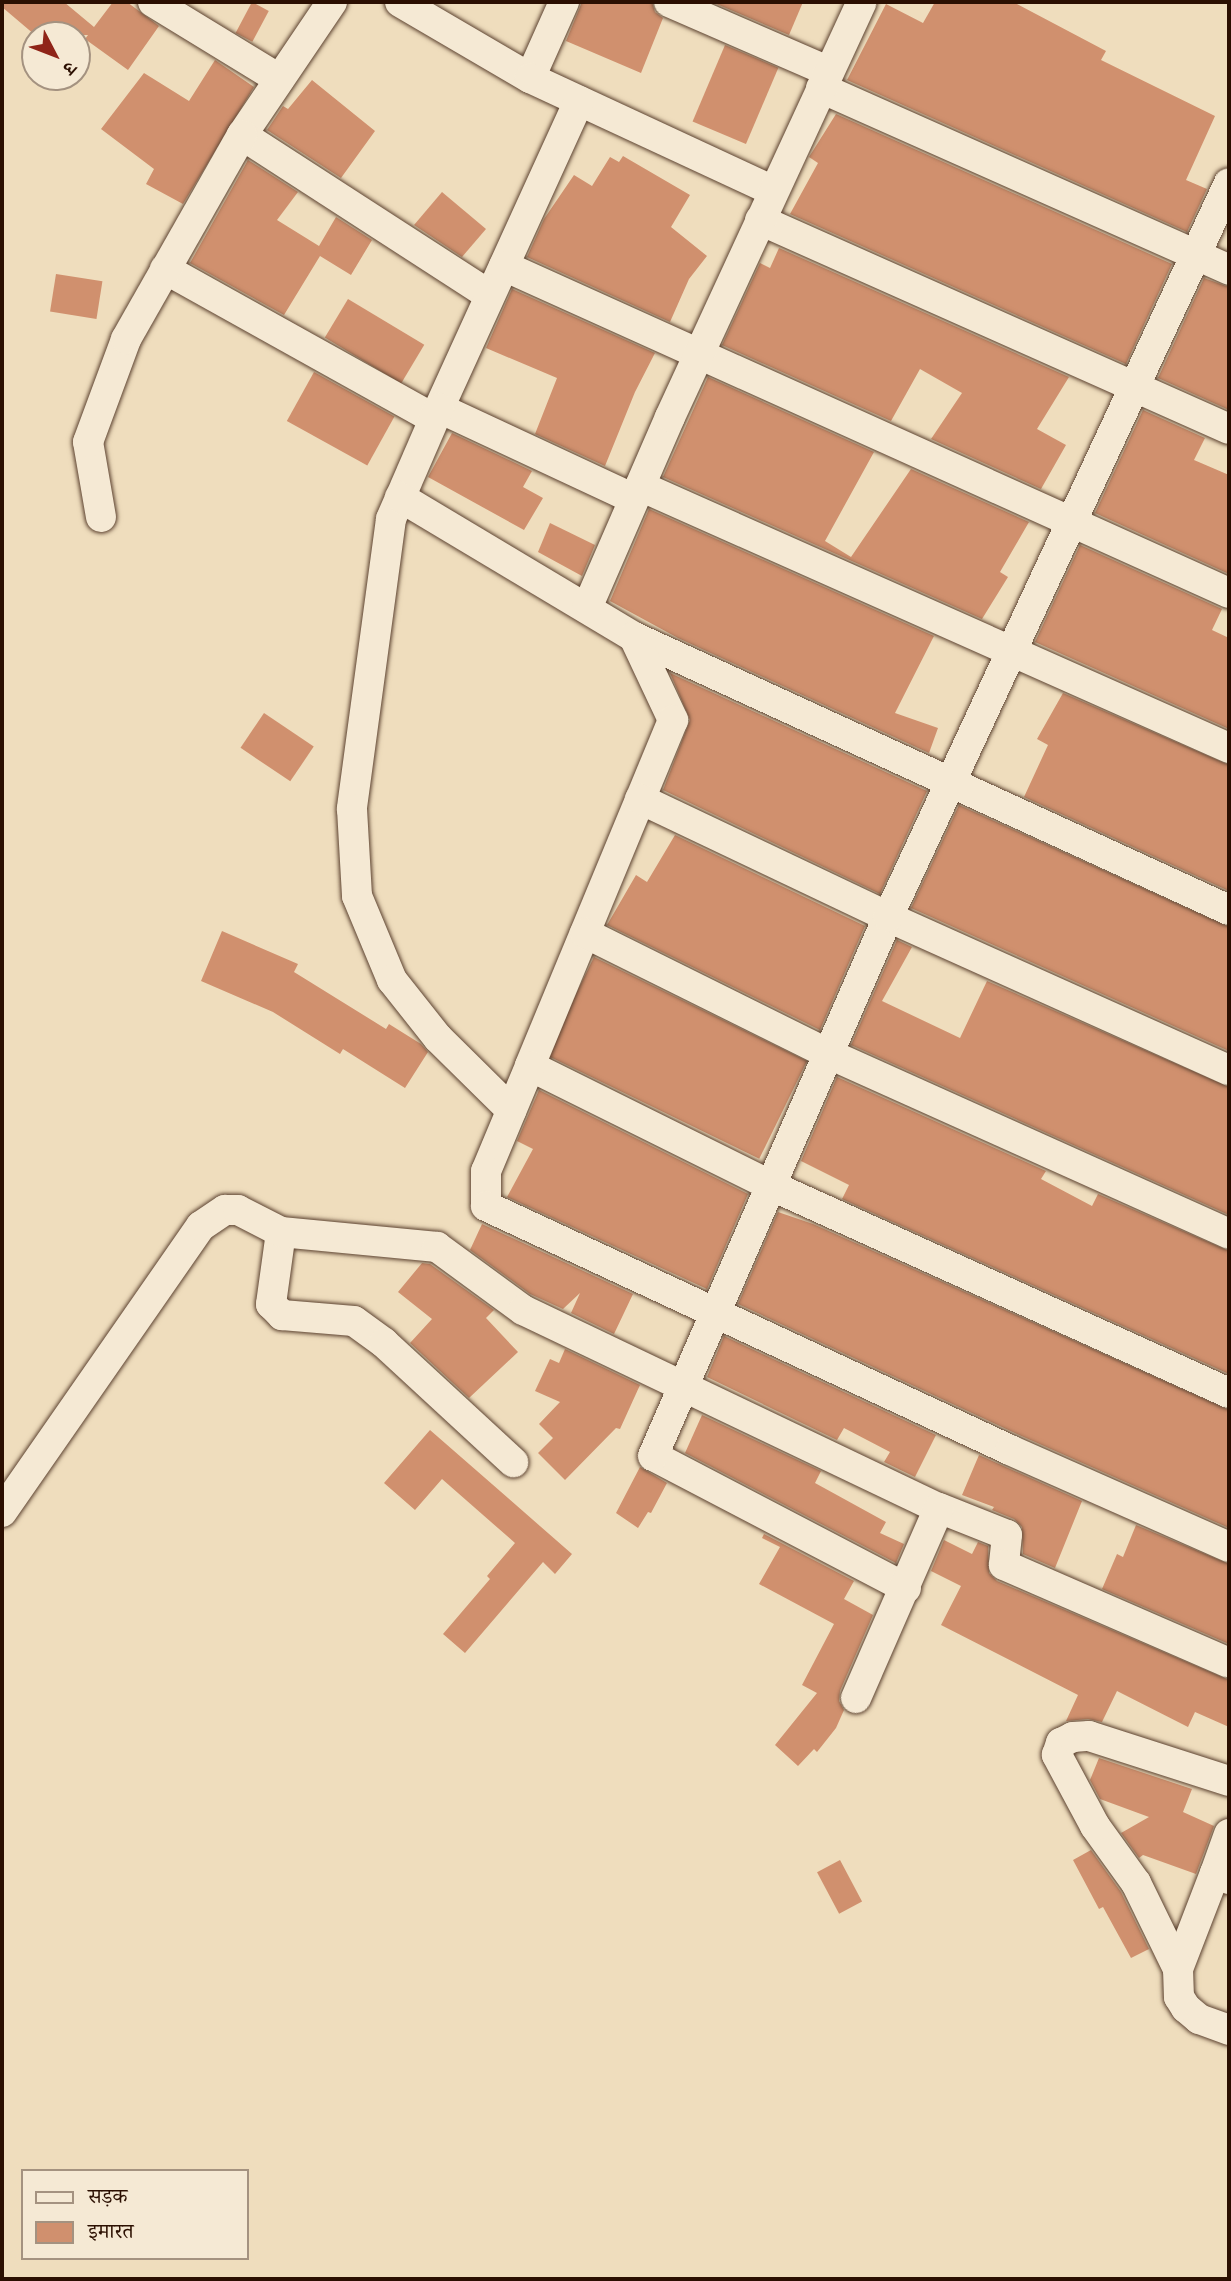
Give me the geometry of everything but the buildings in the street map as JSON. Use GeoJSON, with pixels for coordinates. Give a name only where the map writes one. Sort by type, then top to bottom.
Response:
{"type":"FeatureCollection","features":[{"type":"Feature","properties":{"kind":"street"},"geometry":{"type":"LineString","coordinates":[[153,2],[279,79]]}},
{"type":"Feature","properties":{"kind":"street"},"geometry":{"type":"LineString","coordinates":[[101,517],[88,442],[126,339],[242,135],[332,2]]}},
{"type":"Feature","properties":{"kind":"street"},"geometry":{"type":"LineString","coordinates":[[400,2],[530,78],[773,191]]}},
{"type":"Feature","properties":{"kind":"street"},"geometry":{"type":"LineString","coordinates":[[530,78],[564,2]]}},
{"type":"Feature","properties":{"kind":"street"},"geometry":{"type":"LineString","coordinates":[[669,2],[825,80],[1229,270]]}},
{"type":"Feature","properties":{"kind":"street"},"geometry":{"type":"LineString","coordinates":[[587,608],[773,191],[862,2]]}},
{"type":"Feature","properties":{"kind":"street"},"geometry":{"type":"LineString","coordinates":[[511,1110],[438,1038],[392,980],[357,896],[352,809],[391,519],[489,295],[579,101]]}},
{"type":"Feature","properties":{"kind":"street"},"geometry":{"type":"LineString","coordinates":[[242,135],[489,295]]}},
{"type":"Feature","properties":{"kind":"street"},"geometry":{"type":"LineString","coordinates":[[906,1588],[653,1455],[888,917],[1013,653],[1229,183]]}},
{"type":"Feature","properties":{"kind":"street"},"geometry":{"type":"LineString","coordinates":[[760,220],[1229,429]]}},
{"type":"Feature","properties":{"kind":"street"},"geometry":{"type":"LineString","coordinates":[[504,266],[700,352],[1229,593]]}},
{"type":"Feature","properties":{"kind":"street"},"geometry":{"type":"LineString","coordinates":[[164,269],[437,414],[637,492],[1229,748]]}},
{"type":"Feature","properties":{"kind":"street"},"geometry":{"type":"LineString","coordinates":[[400,498],[634,637],[1229,909]]}},
{"type":"Feature","properties":{"kind":"street"},"geometry":{"type":"LineString","coordinates":[[634,637],[673,720],[486,1171],[486,1206],[1010,1450],[1229,1547]]}},
{"type":"Feature","properties":{"kind":"street"},"geometry":{"type":"LineString","coordinates":[[640,799],[888,917],[1229,1070]]}},
{"type":"Feature","properties":{"kind":"street"},"geometry":{"type":"LineString","coordinates":[[585,933],[829,1054],[1229,1234]]}},
{"type":"Feature","properties":{"kind":"street"},"geometry":{"type":"LineString","coordinates":[[530,1066],[772,1186],[1229,1393]]}},
{"type":"Feature","properties":{"kind":"street"},"geometry":{"type":"LineString","coordinates":[[2,1512],[201,1226],[225,1210],[238,1210],[281,1232],[437,1247],[523,1310],[939,1508],[1007,1535],[1004,1565],[1229,1663]]}},
{"type":"Feature","properties":{"kind":"street"},"geometry":{"type":"LineString","coordinates":[[281,1232],[271,1304],[282,1315],[354,1321],[384,1343],[513,1462]]}},
{"type":"Feature","properties":{"kind":"street"},"geometry":{"type":"LineString","coordinates":[[856,1698],[939,1508]]}},
{"type":"Feature","properties":{"kind":"street"},"geometry":{"type":"LineString","coordinates":[[1229,1781],[1089,1736],[1073,1737],[1061,1743],[1057,1755],[1095,1826],[1136,1883],[1178,1969],[1180,1997],[1186,2008],[1199,2019],[1229,2030]]}},
{"type":"Feature","properties":{"kind":"street"},"geometry":{"type":"LineString","coordinates":[[1178,1969],[1222,1876],[1229,1834]]}}]}
